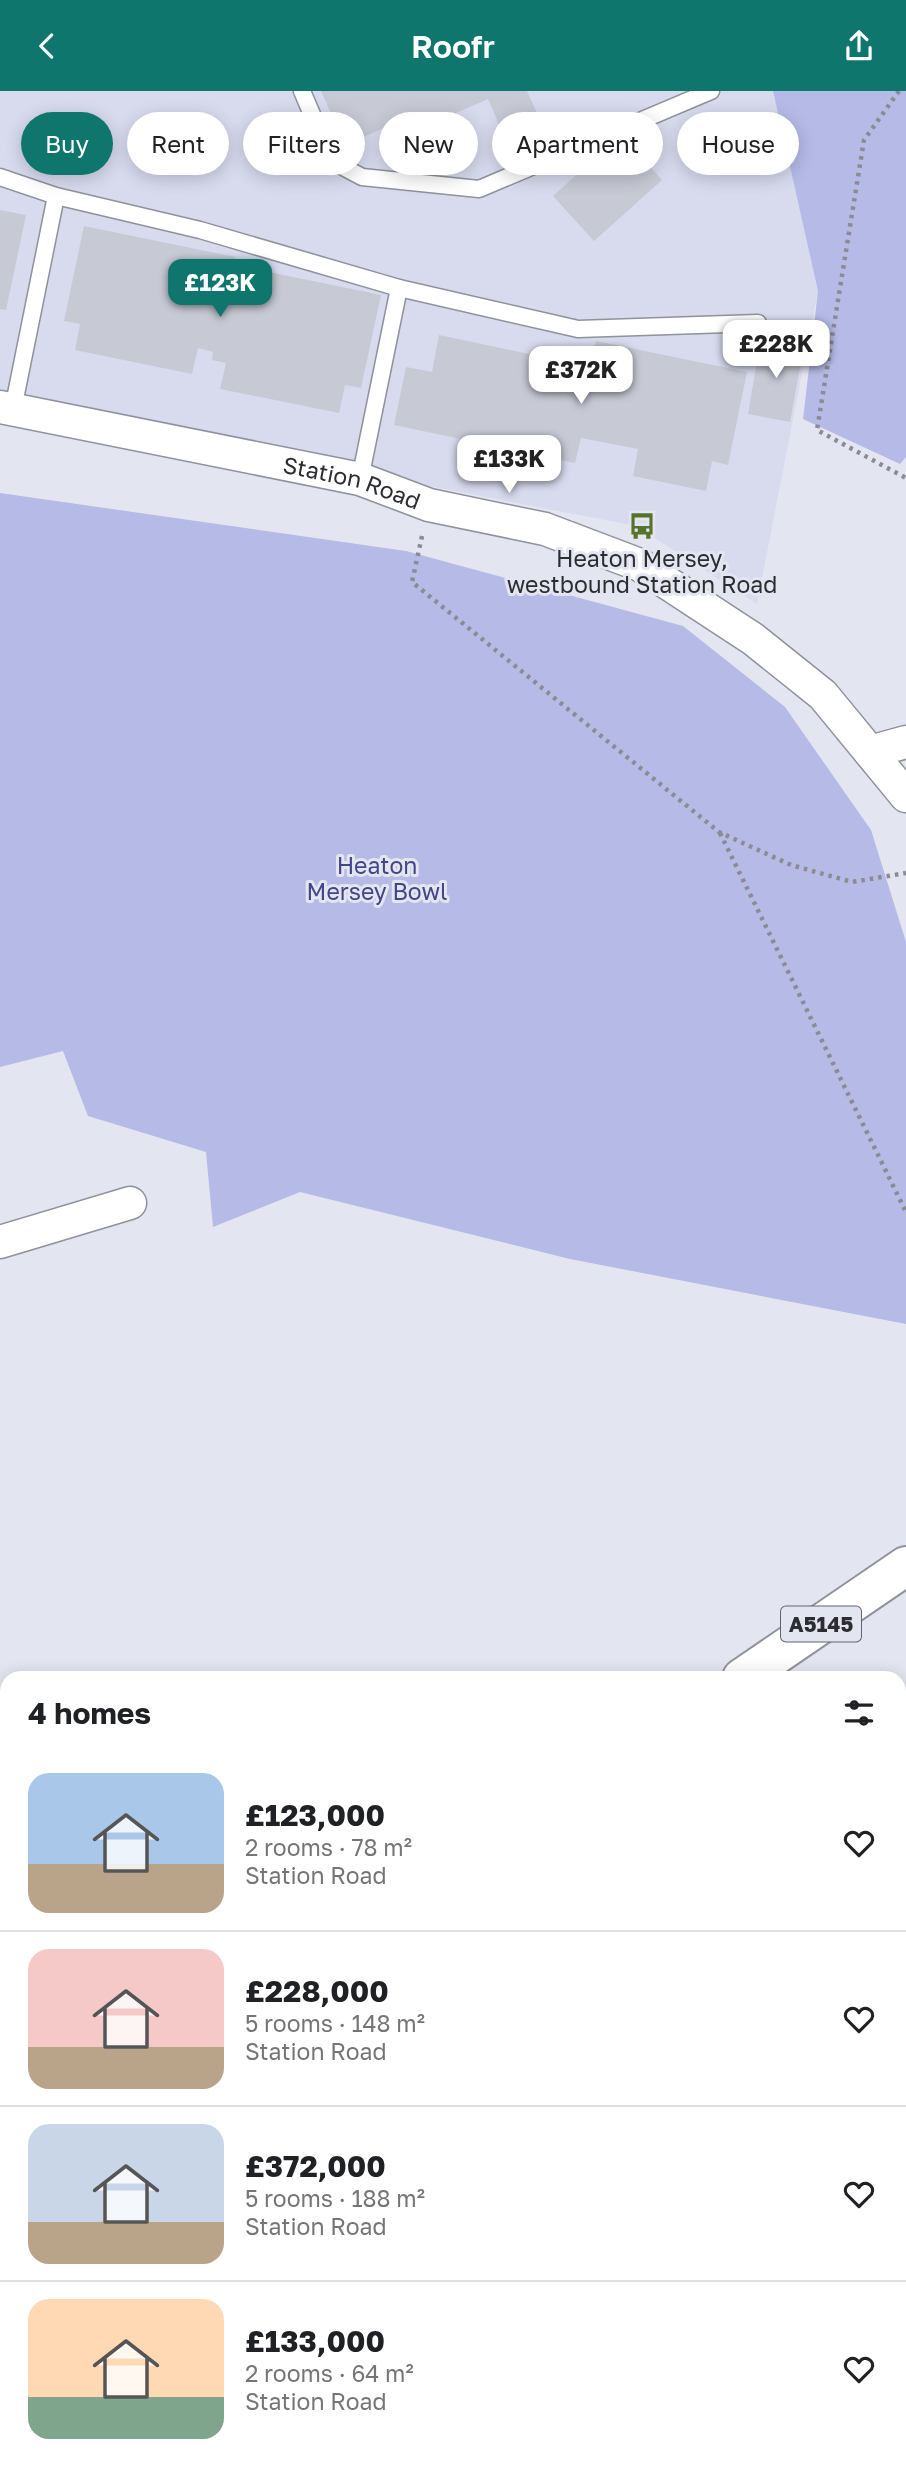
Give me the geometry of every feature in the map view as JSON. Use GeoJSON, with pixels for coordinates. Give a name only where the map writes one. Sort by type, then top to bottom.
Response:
{"type":"FeatureCollection","features":[{"type":"Feature","properties":{"kind":"main road","name":"A5145"},"geometry":{"type":"LineString","coordinates":[[753,1671],[904,1575]]}},
{"type":"Feature","properties":{"kind":"street","name":"Station Road"},"geometry":{"type":"LineString","coordinates":[[7,408],[360,479],[429,505],[545,529],[640,565],[753,639],[823,695],[906,796]]}},
{"type":"Feature","properties":{"kind":"street"},"geometry":{"type":"LineString","coordinates":[[870,752],[906,742]]}},
{"type":"Feature","properties":{"kind":"street"},"geometry":{"type":"LineString","coordinates":[[0,1242],[130,1203]]}},
{"type":"Feature","properties":{"kind":"lane"},"geometry":{"type":"LineString","coordinates":[[302,91],[332,161],[362,177],[479,189],[711,91]]}},
{"type":"Feature","properties":{"kind":"lane"},"geometry":{"type":"LineString","coordinates":[[0,177],[56,196],[200,230],[399,288],[578,329],[758,323]]}},
{"type":"Feature","properties":{"kind":"lane"},"geometry":{"type":"LineString","coordinates":[[7,408],[56,196]]}},
{"type":"Feature","properties":{"kind":"lane"},"geometry":{"type":"LineString","coordinates":[[360,479],[399,288]]}},
{"type":"Feature","properties":{"kind":"path"},"geometry":{"type":"LineString","coordinates":[[900,91],[864,140],[817,430],[906,478]]}},
{"type":"Feature","properties":{"kind":"path"},"geometry":{"type":"LineString","coordinates":[[429,505],[412,582],[719,832],[791,865],[852,882],[906,873]]}},
{"type":"Feature","properties":{"kind":"path"},"geometry":{"type":"LineString","coordinates":[[719,832],[906,1212]]}},
{"type":"Feature","properties":{"kind":"shaded area"},"geometry":{"type":"Polygon","coordinates":[[[0,91],[773,91],[778,112],[677,112],[677,175],[792,175],[818,291],[757,604],[636,526],[0,403],[0,91]]]}},
{"type":"Feature","properties":{"kind":"green space"},"geometry":{"type":"Polygon","coordinates":[[[773,91],[906,91],[906,457],[900,464],[803,419],[818,291],[792,175],[799,175],[799,112],[778,112],[773,91]]]}},
{"type":"Feature","properties":{"kind":"green space","name":"Heaton Mersey Bowl"},"geometry":{"type":"Polygon","coordinates":[[[0,493],[406,551],[683,626],[785,707],[871,830],[906,942],[906,1324],[570,1259],[300,1192],[213,1227],[206,1152],[88,1116],[63,1051],[0,1067],[0,493]]]}},
{"type":"Feature","properties":{"kind":"building"},"geometry":{"type":"Polygon","coordinates":[[[321,91],[527,91],[537,112],[494,112],[488,99],[458,112],[379,112],[379,130],[365,136],[365,112],[330,112],[321,91]]]}},
{"type":"Feature","properties":{"kind":"building"},"geometry":{"type":"Polygon","coordinates":[[[576,175],[657,175],[662,180],[594,241],[553,196],[576,175]]]}},
{"type":"Feature","properties":{"kind":"building"},"geometry":{"type":"Polygon","coordinates":[[[0,210],[26,215],[6,310],[0,309],[0,210]]]}},
{"type":"Feature","properties":{"kind":"building"},"geometry":{"type":"Polygon","coordinates":[[[84,226],[235,257],[234,265],[381,295],[361,388],[345,385],[339,413],[220,389],[226,363],[212,360],[213,352],[198,348],[192,374],[75,350],[80,324],[64,321],[84,226]]]}},
{"type":"Feature","properties":{"kind":"building"},"geometry":{"type":"Polygon","coordinates":[[[439,335],[590,367],[596,341],[747,372],[728,465],[712,461],[706,491],[633,476],[638,449],[581,438],[575,463],[394,425],[406,367],[432,372],[439,335]]]}},
{"type":"Feature","properties":{"kind":"building"},"geometry":{"type":"Polygon","coordinates":[[[761,338],[804,346],[790,422],[748,414],[761,338]]]}},
{"type":"Feature","properties":{"kind":"place","name":"Heaton Mersey, westbound Station Road"},"geometry":{"type":"Point","coordinates":[642,526]}}]}
